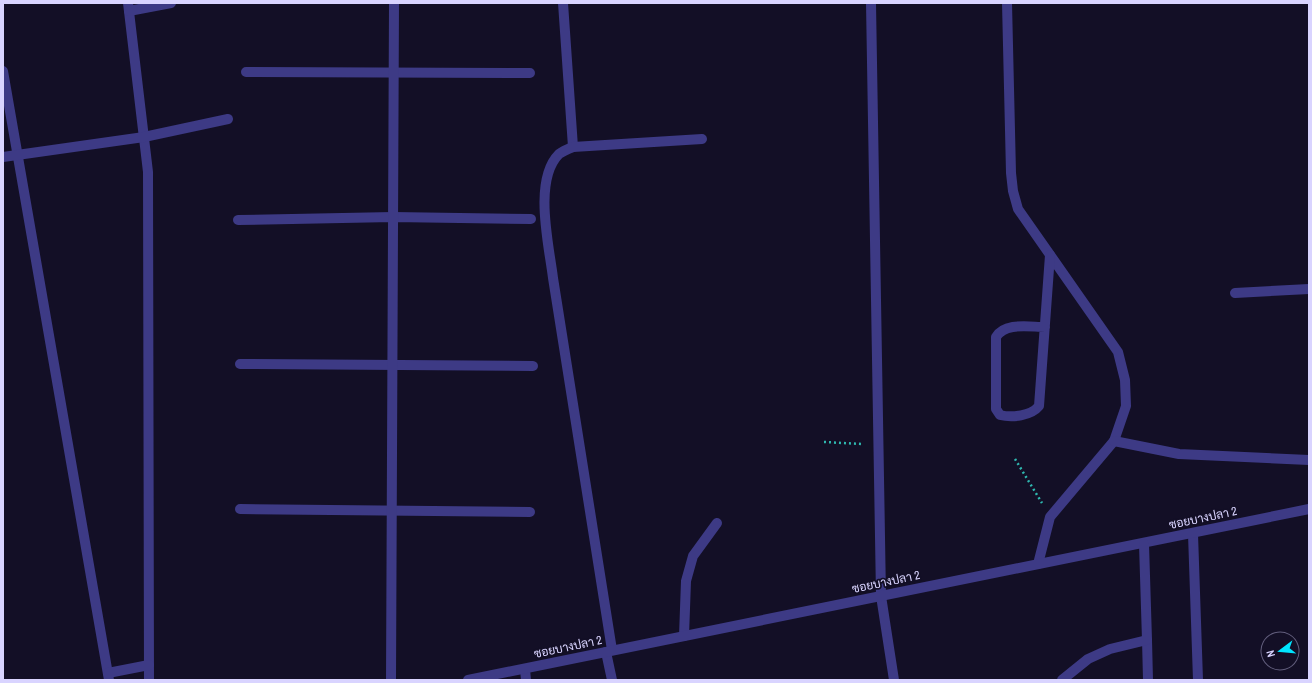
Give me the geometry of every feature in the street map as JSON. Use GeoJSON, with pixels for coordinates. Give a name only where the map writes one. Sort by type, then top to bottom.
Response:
{"type":"FeatureCollection","features":[{"type":"Feature","properties":{"kind":"street"},"geometry":{"type":"LineString","coordinates":[[149,680],[148,172],[129,7],[171,3]]}},
{"type":"Feature","properties":{"kind":"street"},"geometry":{"type":"LineString","coordinates":[[391,680],[394,3]]}},
{"type":"Feature","properties":{"kind":"street"},"geometry":{"type":"LineString","coordinates":[[563,3],[573,147]]}},
{"type":"Feature","properties":{"kind":"street"},"geometry":{"type":"LineString","coordinates":[[871,3],[881,596],[894,680]]}},
{"type":"Feature","properties":{"kind":"street"},"geometry":{"type":"LineString","coordinates":[[1007,3],[1011,173],[1013,191],[1018,208],[1118,352],[1124,380],[1126,406],[1114,441],[1050,517],[1038,564]]}},
{"type":"Feature","properties":{"kind":"street"},"geometry":{"type":"LineString","coordinates":[[3,71],[19,154],[109,677],[149,666]]}},
{"type":"Feature","properties":{"kind":"street"},"geometry":{"type":"LineString","coordinates":[[246,72],[530,73]]}},
{"type":"Feature","properties":{"kind":"street"},"geometry":{"type":"LineString","coordinates":[[3,158],[19,154],[144,136],[228,119]]}},
{"type":"Feature","properties":{"kind":"street"},"geometry":{"type":"LineString","coordinates":[[612,680],[545,218],[545,188],[549,169],[559,154],[573,147],[702,139]]}},
{"type":"Feature","properties":{"kind":"street"},"geometry":{"type":"LineString","coordinates":[[238,220],[393,217],[531,219]]}},
{"type":"Feature","properties":{"kind":"street"},"geometry":{"type":"LineString","coordinates":[[1045,327],[1007,327],[1000,331],[996,337],[996,409],[1000,415],[1006,417],[1026,414],[1034,412],[1039,406],[1045,327],[1050,255]]}},
{"type":"Feature","properties":{"kind":"street"},"geometry":{"type":"LineString","coordinates":[[1235,293],[1309,289]]}},
{"type":"Feature","properties":{"kind":"street"},"geometry":{"type":"LineString","coordinates":[[240,364],[533,366]]}},
{"type":"Feature","properties":{"kind":"street"},"geometry":{"type":"LineString","coordinates":[[1114,441],[1179,454],[1309,460]]}},
{"type":"Feature","properties":{"kind":"street"},"geometry":{"type":"LineString","coordinates":[[240,509],[392,509],[530,512]]}},
{"type":"Feature","properties":{"kind":"street","name":"ซอยบางปลา 2"},"geometry":{"type":"LineString","coordinates":[[468,680],[1038,564],[1144,544],[1309,509]]}},
{"type":"Feature","properties":{"kind":"street"},"geometry":{"type":"LineString","coordinates":[[684,636],[686,581],[694,556],[717,523]]}},
{"type":"Feature","properties":{"kind":"street"},"geometry":{"type":"LineString","coordinates":[[1193,534],[1198,680]]}},
{"type":"Feature","properties":{"kind":"street"},"geometry":{"type":"LineString","coordinates":[[1144,544],[1148,680]]}},
{"type":"Feature","properties":{"kind":"street"},"geometry":{"type":"LineString","coordinates":[[1062,680],[1088,659],[1110,649],[1147,640]]}},
{"type":"Feature","properties":{"kind":"street"},"geometry":{"type":"LineString","coordinates":[[525,669],[526,680]]}},
{"type":"Feature","properties":{"kind":"path"},"geometry":{"type":"LineString","coordinates":[[824,442],[879,445]]}},
{"type":"Feature","properties":{"kind":"path"},"geometry":{"type":"LineString","coordinates":[[1015,459],[1050,517]]}}]}
